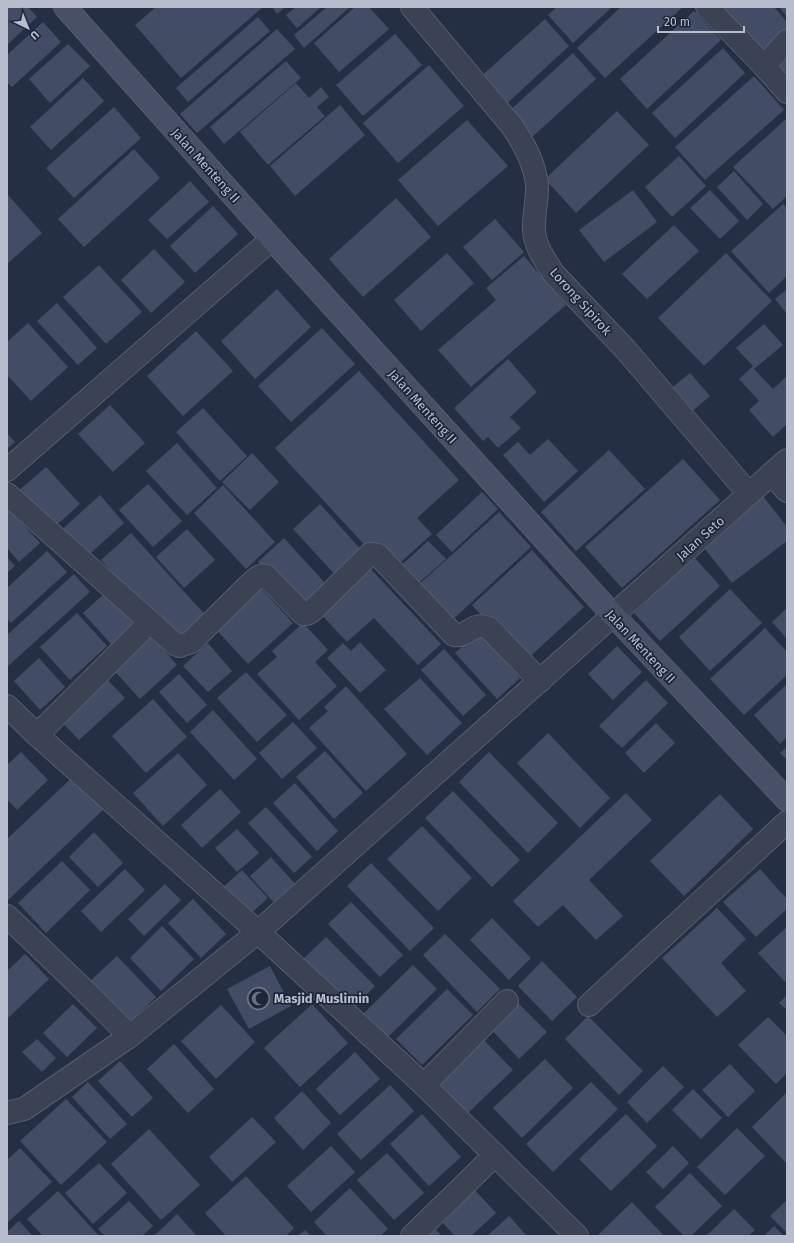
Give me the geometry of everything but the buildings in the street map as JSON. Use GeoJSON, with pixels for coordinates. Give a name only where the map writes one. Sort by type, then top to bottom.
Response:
{"type":"FeatureCollection","features":[{"type":"Feature","properties":{"kind":"street","name":"Jalan Menteng II"},"geometry":{"type":"LineString","coordinates":[[65,7],[272,239],[613,615],[787,800]]}},
{"type":"Feature","properties":{"kind":"street","name":"Lorong Sipirok"},"geometry":{"type":"LineString","coordinates":[[412,7],[512,126],[523,142],[531,160],[537,185],[534,230],[536,245],[545,261],[554,274],[626,350],[749,494]]}},
{"type":"Feature","properties":{"kind":"street"},"geometry":{"type":"LineString","coordinates":[[706,7],[764,66],[787,92]]}},
{"type":"Feature","properties":{"kind":"street"},"geometry":{"type":"LineString","coordinates":[[764,66],[787,41]]}},
{"type":"Feature","properties":{"kind":"street"},"geometry":{"type":"LineString","coordinates":[[7,470],[272,239]]}},
{"type":"Feature","properties":{"kind":"street"},"geometry":{"type":"LineString","coordinates":[[779,467],[787,491]]}},
{"type":"Feature","properties":{"kind":"street","name":"Jalan Seto"},"geometry":{"type":"LineString","coordinates":[[7,1113],[24,1109],[130,1036],[258,932],[779,467]]}},
{"type":"Feature","properties":{"kind":"street"},"geometry":{"type":"LineString","coordinates":[[7,494],[175,644],[180,646],[191,642],[259,576],[266,576],[303,614],[308,614],[370,554],[372,554],[378,555],[454,635],[457,636],[474,627],[480,626],[489,628],[540,681]]}},
{"type":"Feature","properties":{"kind":"street"},"geometry":{"type":"LineString","coordinates":[[37,735],[150,622]]}},
{"type":"Feature","properties":{"kind":"street"},"geometry":{"type":"LineString","coordinates":[[7,706],[37,735],[258,932],[424,1085],[577,1236]]}},
{"type":"Feature","properties":{"kind":"street"},"geometry":{"type":"LineString","coordinates":[[589,1005],[787,822]]}},
{"type":"Feature","properties":{"kind":"street"},"geometry":{"type":"LineString","coordinates":[[7,916],[130,1036]]}},
{"type":"Feature","properties":{"kind":"street"},"geometry":{"type":"LineString","coordinates":[[424,1085],[507,1001]]}},
{"type":"Feature","properties":{"kind":"street"},"geometry":{"type":"LineString","coordinates":[[412,1236],[495,1155]]}},
{"type":"Feature","properties":{"kind":"place","name":"Masjid Muslimin"},"geometry":{"type":"Point","coordinates":[259,998]}}]}
